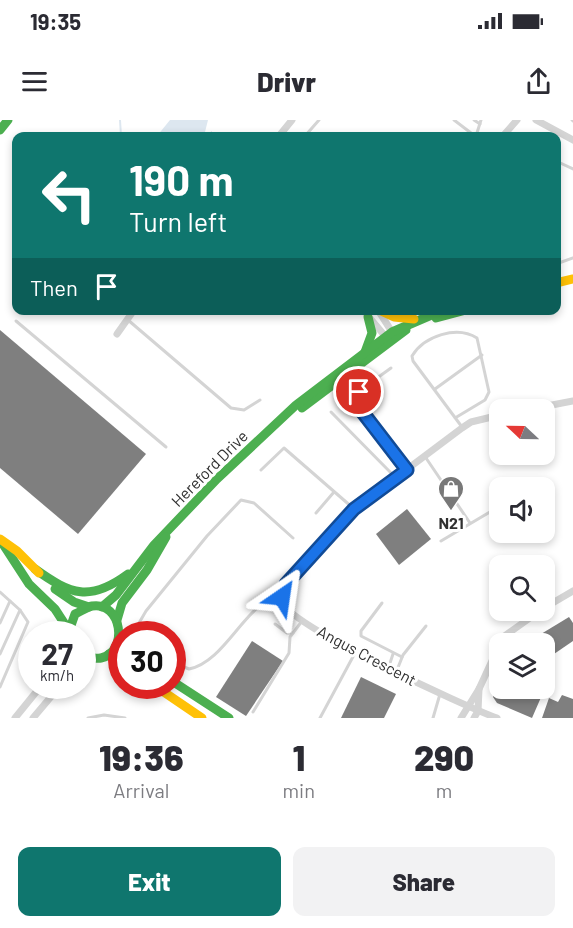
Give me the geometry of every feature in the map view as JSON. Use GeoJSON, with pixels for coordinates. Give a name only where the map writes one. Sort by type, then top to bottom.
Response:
{"type":"FeatureCollection","features":[{"type":"Feature","properties":{"kind":"street"},"geometry":{"type":"LineString","coordinates":[[0,130],[8,120]]}},
{"type":"Feature","properties":{"kind":"street"},"geometry":{"type":"LineString","coordinates":[[282,132],[292,120]]}},
{"type":"Feature","properties":{"kind":"street"},"geometry":{"type":"LineString","coordinates":[[507,132],[517,120]]}},
{"type":"Feature","properties":{"kind":"street"},"geometry":{"type":"LineString","coordinates":[[536,120],[558,132]]}},
{"type":"Feature","properties":{"kind":"street"},"geometry":{"type":"LineString","coordinates":[[117,334],[130,315]]}},
{"type":"Feature","properties":{"kind":"street"},"geometry":{"type":"LineString","coordinates":[[364,354],[372,333],[366,315]]}},
{"type":"Feature","properties":{"kind":"street"},"geometry":{"type":"LineString","coordinates":[[367,315],[391,336]]}},
{"type":"Feature","properties":{"kind":"street"},"geometry":{"type":"LineString","coordinates":[[382,315],[391,336]]}},
{"type":"Feature","properties":{"kind":"street"},"geometry":{"type":"LineString","coordinates":[[392,315],[415,320]]}},
{"type":"Feature","properties":{"kind":"street","name":"Hereford Drive"},"geometry":{"type":"LineString","coordinates":[[102,607],[116,595],[137,566],[217,479],[324,381],[415,320],[429,315]]}},
{"type":"Feature","properties":{"kind":"street","name":"Hereford Drive"},"geometry":{"type":"LineString","coordinates":[[268,432],[391,336],[420,323],[448,315]]}},
{"type":"Feature","properties":{"kind":"street"},"geometry":{"type":"LineString","coordinates":[[555,404],[573,401]]}},
{"type":"Feature","properties":{"kind":"street"},"geometry":{"type":"LineString","coordinates":[[282,597],[286,584],[354,509],[462,428],[471,422],[489,418]]}},
{"type":"Feature","properties":{"kind":"street","name":"Hereford Drive"},"geometry":{"type":"LineString","coordinates":[[117,620],[122,603],[147,570],[172,527]]}},
{"type":"Feature","properties":{"kind":"street"},"geometry":{"type":"LineString","coordinates":[[0,540],[67,598],[89,607],[102,607],[117,620]]}},
{"type":"Feature","properties":{"kind":"street"},"geometry":{"type":"LineString","coordinates":[[0,540],[29,584],[56,609],[62,621]]}},
{"type":"Feature","properties":{"kind":"street"},"geometry":{"type":"LineString","coordinates":[[35,569],[68,591],[87,594],[109,588],[137,566]]}},
{"type":"Feature","properties":{"kind":"street"},"geometry":{"type":"LineString","coordinates":[[555,602],[573,591]]}},
{"type":"Feature","properties":{"kind":"street","name":"Angus Crescent"},"geometry":{"type":"LineString","coordinates":[[282,597],[286,607],[303,620],[356,652],[466,706],[476,715],[497,718]]}},
{"type":"Feature","properties":{"kind":"street"},"geometry":{"type":"LineString","coordinates":[[72,621],[75,614],[89,607]]}},
{"type":"Feature","properties":{"kind":"street"},"geometry":{"type":"LineString","coordinates":[[461,718],[466,706],[479,689],[503,637],[526,621]]}},
{"type":"Feature","properties":{"kind":"street"},"geometry":{"type":"LineString","coordinates":[[476,715],[479,689]]}},
{"type":"Feature","properties":{"kind":"street"},"geometry":{"type":"LineString","coordinates":[[186,690],[229,718]]}},
{"type":"Feature","properties":{"kind":"street"},"geometry":{"type":"LineString","coordinates":[[15,718],[29,699]]}},
{"type":"Feature","properties":{"kind":"street"},"geometry":{"type":"LineString","coordinates":[[40,699],[45,703]]}},
{"type":"Feature","properties":{"kind":"street"},"geometry":{"type":"LineString","coordinates":[[33,718],[49,699]]}},
{"type":"Feature","properties":{"kind":"street"},"geometry":{"type":"LineString","coordinates":[[174,699],[202,718]]}},
{"type":"Feature","properties":{"kind":"lane"},"geometry":{"type":"LineString","coordinates":[[308,132],[319,120]]}},
{"type":"Feature","properties":{"kind":"lane"},"geometry":{"type":"LineString","coordinates":[[454,120],[470,132]]}},
{"type":"Feature","properties":{"kind":"lane"},"geometry":{"type":"LineString","coordinates":[[474,120],[481,122]]}},
{"type":"Feature","properties":{"kind":"lane"},"geometry":{"type":"LineString","coordinates":[[127,319],[231,408],[244,410],[260,400]]}},
{"type":"Feature","properties":{"kind":"lane"},"geometry":{"type":"LineString","coordinates":[[16,321],[166,447]]}},
{"type":"Feature","properties":{"kind":"lane"},"geometry":{"type":"LineString","coordinates":[[455,418],[488,396],[477,338],[468,332],[456,331],[444,333],[415,351],[412,356],[413,361],[462,428]]}},
{"type":"Feature","properties":{"kind":"lane"},"geometry":{"type":"LineString","coordinates":[[435,390],[482,355]]}},
{"type":"Feature","properties":{"kind":"lane"},"geometry":{"type":"LineString","coordinates":[[391,368],[359,392],[355,401],[407,470]]}},
{"type":"Feature","properties":{"kind":"lane"},"geometry":{"type":"LineString","coordinates":[[331,412],[395,477]]}},
{"type":"Feature","properties":{"kind":"lane"},"geometry":{"type":"LineString","coordinates":[[261,470],[284,448],[354,509]]}},
{"type":"Feature","properties":{"kind":"lane"},"geometry":{"type":"LineString","coordinates":[[425,456],[470,523]]}},
{"type":"Feature","properties":{"kind":"lane"},"geometry":{"type":"LineString","coordinates":[[316,513],[334,492]]}},
{"type":"Feature","properties":{"kind":"lane"},"geometry":{"type":"LineString","coordinates":[[140,621],[207,536],[241,500],[254,503],[293,538]]}},
{"type":"Feature","properties":{"kind":"lane"},"geometry":{"type":"LineString","coordinates":[[441,541],[489,512]]}},
{"type":"Feature","properties":{"kind":"lane"},"geometry":{"type":"LineString","coordinates":[[0,592],[27,618],[28,626],[0,687]]}},
{"type":"Feature","properties":{"kind":"lane"},"geometry":{"type":"LineString","coordinates":[[186,668],[189,669],[200,664],[222,647],[266,600],[282,597]]}},
{"type":"Feature","properties":{"kind":"lane"},"geometry":{"type":"LineString","coordinates":[[0,623],[10,601]]}},
{"type":"Feature","properties":{"kind":"lane"},"geometry":{"type":"LineString","coordinates":[[382,603],[361,631],[361,636],[402,657]]}},
{"type":"Feature","properties":{"kind":"lane"},"geometry":{"type":"LineString","coordinates":[[0,654],[20,610]]}},
{"type":"Feature","properties":{"kind":"lane"},"geometry":{"type":"LineString","coordinates":[[253,711],[289,653],[293,633],[303,620]]}},
{"type":"Feature","properties":{"kind":"lane"},"geometry":{"type":"LineString","coordinates":[[275,624],[287,633],[293,633]]}},
{"type":"Feature","properties":{"kind":"lane"},"geometry":{"type":"LineString","coordinates":[[396,672],[402,657],[426,626]]}},
{"type":"Feature","properties":{"kind":"lane"},"geometry":{"type":"LineString","coordinates":[[320,718],[356,652]]}},
{"type":"Feature","properties":{"kind":"lane"},"geometry":{"type":"LineString","coordinates":[[388,668],[393,654]]}},
{"type":"Feature","properties":{"kind":"lane"},"geometry":{"type":"LineString","coordinates":[[433,718],[440,693]]}},
{"type":"Feature","properties":{"kind":"lane"},"geometry":{"type":"LineString","coordinates":[[88,718],[104,715],[125,718]]}},
{"type":"Feature","properties":{"kind":"shaded area"},"geometry":{"type":"Polygon","coordinates":[[[170,120],[208,120],[205,132],[160,132],[170,120]]]}},
{"type":"Feature","properties":{"kind":"building"},"geometry":{"type":"Polygon","coordinates":[[[0,330],[146,454],[78,534],[0,468],[0,330]]]}},
{"type":"Feature","properties":{"kind":"building"},"geometry":{"type":"Polygon","coordinates":[[[407,509],[431,539],[399,565],[376,534],[407,509]]]}},
{"type":"Feature","properties":{"kind":"building"},"geometry":{"type":"Polygon","coordinates":[[[569,617],[573,623],[573,641],[555,653],[555,633],[543,633],[569,617]]]}},
{"type":"Feature","properties":{"kind":"building"},"geometry":{"type":"Polygon","coordinates":[[[252,641],[283,661],[246,716],[216,697],[252,641]]]}},
{"type":"Feature","properties":{"kind":"building"},"geometry":{"type":"Polygon","coordinates":[[[361,677],[396,694],[384,718],[341,718],[361,677]]]}},
{"type":"Feature","properties":{"kind":"building"},"geometry":{"type":"Polygon","coordinates":[[[562,695],[573,699],[573,718],[542,718],[549,699],[558,702],[562,695]]]}},
{"type":"Feature","properties":{"kind":"building"},"geometry":{"type":"Polygon","coordinates":[[[494,699],[540,699],[532,718],[497,703],[494,699]]]}},
{"type":"Feature","properties":{"kind":"waterway"},"geometry":{"type":"LineString","coordinates":[[120,120],[121,132]]}},
{"type":"Feature","properties":{"kind":"traffic: fast"},"geometry":{"type":"LineString","coordinates":[[0,130],[8,120]]}},
{"type":"Feature","properties":{"kind":"traffic: fast"},"geometry":{"type":"LineString","coordinates":[[102,607],[116,595],[154,545],[217,479],[296,405],[392,332],[431,315]]}},
{"type":"Feature","properties":{"kind":"traffic: fast"},"geometry":{"type":"LineString","coordinates":[[436,318],[447,315]]}},
{"type":"Feature","properties":{"kind":"traffic: fast"},"geometry":{"type":"LineString","coordinates":[[365,352],[372,333],[368,317]]}},
{"type":"Feature","properties":{"kind":"traffic: fast"},"geometry":{"type":"LineString","coordinates":[[302,408],[406,330]]}},
{"type":"Feature","properties":{"kind":"traffic: fast"},"geometry":{"type":"LineString","coordinates":[[117,620],[122,603],[147,570],[166,537]]}},
{"type":"Feature","properties":{"kind":"traffic: fast"},"geometry":{"type":"LineString","coordinates":[[1,541],[29,584],[55,609],[63,621]]}},
{"type":"Feature","properties":{"kind":"traffic: fast"},"geometry":{"type":"LineString","coordinates":[[35,569],[59,585],[81,592],[103,589],[128,574]]}},
{"type":"Feature","properties":{"kind":"traffic: fast"},"geometry":{"type":"LineString","coordinates":[[55,589],[74,602],[89,607]]}},
{"type":"Feature","properties":{"kind":"traffic: fast"},"geometry":{"type":"LineString","coordinates":[[73,621],[75,614],[92,606],[110,611],[118,628],[116,647],[110,654],[96,658]]}},
{"type":"Feature","properties":{"kind":"traffic: fast"},"geometry":{"type":"LineString","coordinates":[[186,690],[229,718]]}},
{"type":"Feature","properties":{"kind":"traffic: slow"},"geometry":{"type":"LineString","coordinates":[[561,282],[573,279]]}},
{"type":"Feature","properties":{"kind":"traffic: slow"},"geometry":{"type":"LineString","coordinates":[[390,315],[414,319]]}},
{"type":"Feature","properties":{"kind":"traffic: slow"},"geometry":{"type":"LineString","coordinates":[[0,539],[17,551],[39,573]]}},
{"type":"Feature","properties":{"kind":"traffic: slow"},"geometry":{"type":"LineString","coordinates":[[174,699],[202,718]]}},
{"type":"Feature","properties":{"kind":"place","name":"N21"},"geometry":{"type":"Point","coordinates":[451,512]}},
{"type":"Feature","properties":{"kind":"route"},"geometry":{"type":"LineString","coordinates":[[282,597],[286,584],[354,509],[407,470],[357,405],[355,397],[359,392]]}}]}
